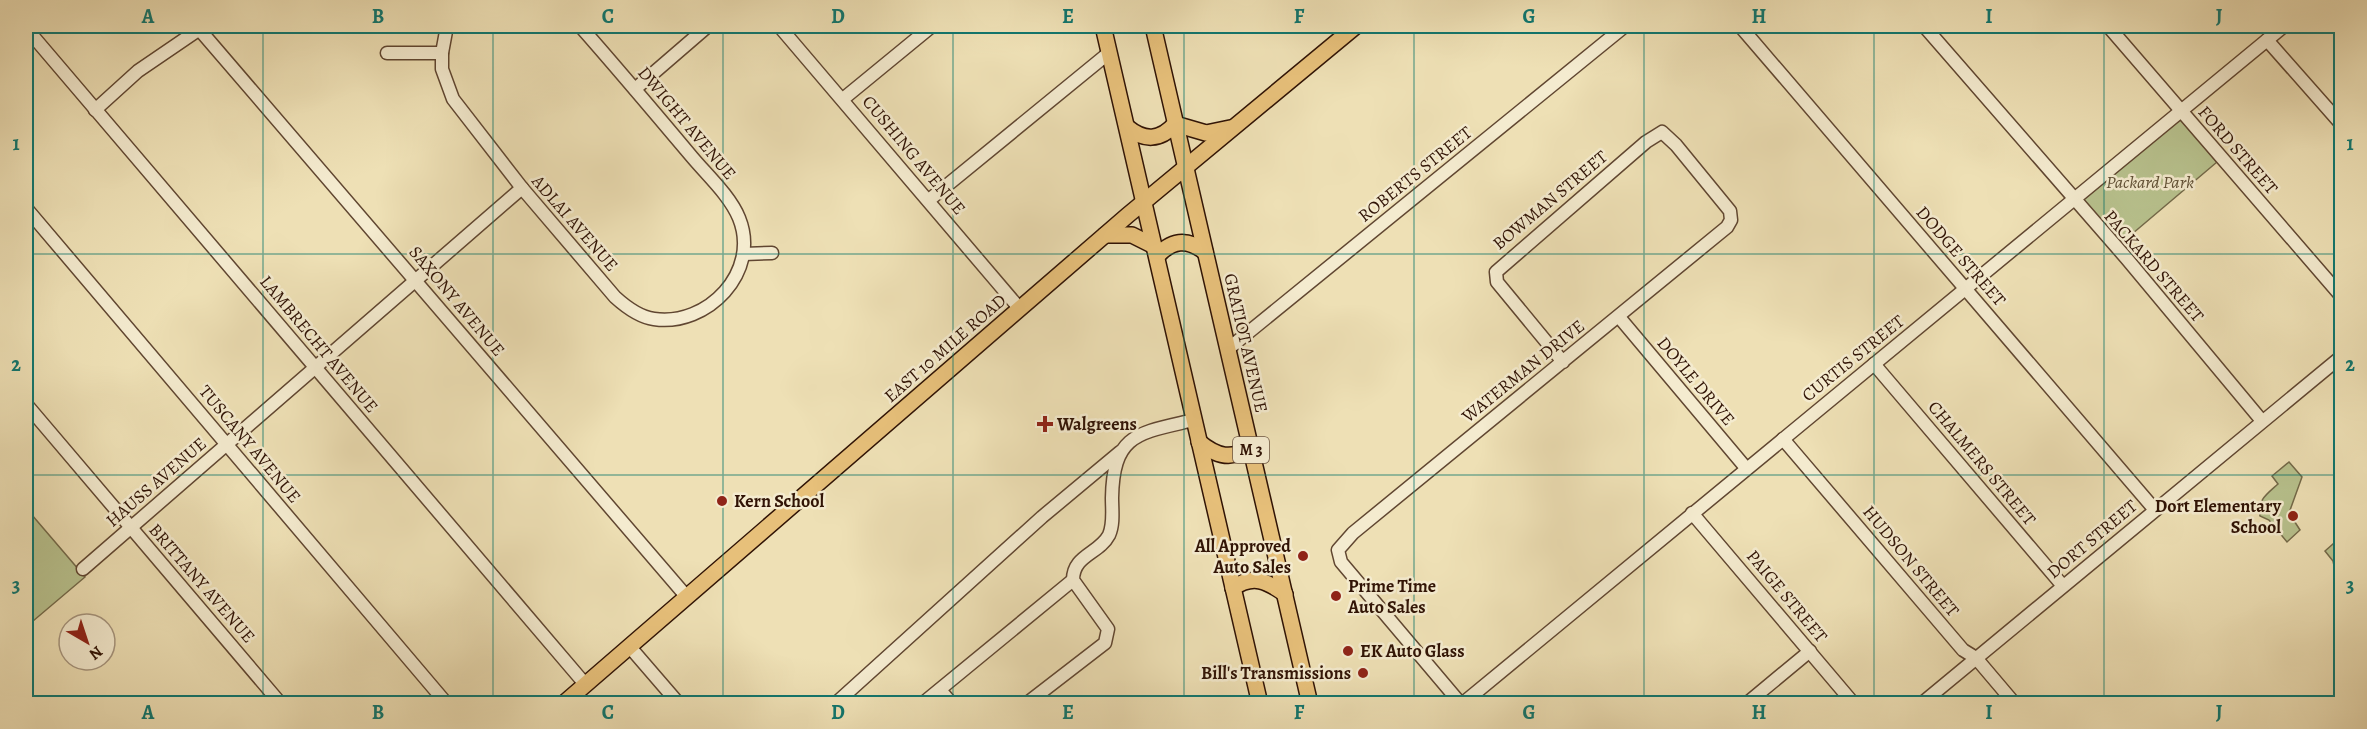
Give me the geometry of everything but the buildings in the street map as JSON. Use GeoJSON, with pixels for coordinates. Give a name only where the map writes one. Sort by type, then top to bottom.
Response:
{"type":"FeatureCollection","features":[{"type":"Feature","properties":{"kind":"main road"},"geometry":{"type":"LineString","coordinates":[[1103,26],[1260,704]]}},
{"type":"Feature","properties":{"kind":"main road","name":"GRATIOT AVENUE"},"geometry":{"type":"LineString","coordinates":[[1153,26],[1310,704]]}},
{"type":"Feature","properties":{"kind":"main road","name":"EAST 10 MILE ROAD"},"geometry":{"type":"LineString","coordinates":[[563,704],[1105,235],[1356,26]]}},
{"type":"Feature","properties":{"kind":"main road"},"geometry":{"type":"LineString","coordinates":[[1127,127],[1137,135],[1151,138],[1165,134],[1175,124],[1206,133],[1235,127]]}},
{"type":"Feature","properties":{"kind":"main road"},"geometry":{"type":"LineString","coordinates":[[1105,235],[1132,235],[1155,251]]}},
{"type":"Feature","properties":{"kind":"main road"},"geometry":{"type":"LineString","coordinates":[[1155,251],[1179,242],[1191,243],[1205,252]]}},
{"type":"Feature","properties":{"kind":"main road"},"geometry":{"type":"LineString","coordinates":[[1199,442],[1213,452],[1227,456],[1239,454],[1250,445]]}},
{"type":"Feature","properties":{"kind":"main road"},"geometry":{"type":"LineString","coordinates":[[1233,588],[1253,579],[1272,585],[1285,594]]}},
{"type":"Feature","properties":{"kind":"street","name":"ADLAI AVENUE"},"geometry":{"type":"LineString","coordinates":[[447,26],[442,53],[442,69],[453,99],[522,189],[615,297],[633,311],[650,319],[677,319],[695,315],[711,305],[736,277],[744,254]]}},
{"type":"Feature","properties":{"kind":"street","name":"DWIGHT AVENUE"},"geometry":{"type":"LineString","coordinates":[[580,26],[733,207],[743,231],[744,254]]}},
{"type":"Feature","properties":{"kind":"street"},"geometry":{"type":"LineString","coordinates":[[635,89],[708,26]]}},
{"type":"Feature","properties":{"kind":"street","name":"CUSHING AVENUE"},"geometry":{"type":"LineString","coordinates":[[778,26],[843,99],[1020,309]]}},
{"type":"Feature","properties":{"kind":"street"},"geometry":{"type":"LineString","coordinates":[[843,99],[932,26]]}},
{"type":"Feature","properties":{"kind":"street","name":"ROBERTS STREET"},"geometry":{"type":"LineString","coordinates":[[1228,350],[1625,26]]}},
{"type":"Feature","properties":{"kind":"street","name":"DODGE STREET"},"geometry":{"type":"LineString","coordinates":[[1740,26],[2155,510]]}},
{"type":"Feature","properties":{"kind":"street","name":"PACKARD STREET"},"geometry":{"type":"LineString","coordinates":[[1924,26],[2073,200],[2127,259],[2262,422]]}},
{"type":"Feature","properties":{"kind":"street","name":"FORD STREET"},"geometry":{"type":"LineString","coordinates":[[2108,26],[2342,297]]}},
{"type":"Feature","properties":{"kind":"street","name":"CURTIS STREET"},"geometry":{"type":"LineString","coordinates":[[1462,704],[2181,112],[2282,26]]}},
{"type":"Feature","properties":{"kind":"street"},"geometry":{"type":"LineString","coordinates":[[95,110],[138,71],[202,27]]}},
{"type":"Feature","properties":{"kind":"street","name":"SAXONY AVENUE"},"geometry":{"type":"LineString","coordinates":[[202,27],[686,596]]}},
{"type":"Feature","properties":{"kind":"street","name":"LAMBRECHT AVENUE"},"geometry":{"type":"LineString","coordinates":[[26,28],[585,684]]}},
{"type":"Feature","properties":{"kind":"street"},"geometry":{"type":"LineString","coordinates":[[2267,40],[2342,125]]}},
{"type":"Feature","properties":{"kind":"street"},"geometry":{"type":"LineString","coordinates":[[929,200],[1110,52]]}},
{"type":"Feature","properties":{"kind":"street"},"geometry":{"type":"LineString","coordinates":[[387,53],[442,53]]}},
{"type":"Feature","properties":{"kind":"street","name":"BOWMAN STREET"},"geometry":{"type":"LineString","coordinates":[[1563,362],[1497,282],[1496,272],[1603,179],[1662,132],[1676,145],[1730,211],[1731,219]]}},
{"type":"Feature","properties":{"kind":"street","name":"HAUSS AVENUE"},"geometry":{"type":"LineString","coordinates":[[83,569],[415,279],[522,189]]}},
{"type":"Feature","properties":{"kind":"street","name":"TUSCANY AVENUE"},"geometry":{"type":"LineString","coordinates":[[26,208],[447,704]]}},
{"type":"Feature","properties":{"kind":"street","name":"WATERMAN DRIVE"},"geometry":{"type":"LineString","coordinates":[[1462,704],[1341,562],[1338,550],[1353,533],[1721,233],[1731,219]]}},
{"type":"Feature","properties":{"kind":"street"},"geometry":{"type":"LineString","coordinates":[[744,254],[772,253]]}},
{"type":"Feature","properties":{"kind":"street","name":"DOYLE DRIVE"},"geometry":{"type":"LineString","coordinates":[[1619,317],[1746,468]]}},
{"type":"Feature","properties":{"kind":"street","name":"DORT STREET"},"geometry":{"type":"LineString","coordinates":[[1921,704],[2342,356]]}},
{"type":"Feature","properties":{"kind":"street","name":"CHALMERS STREET"},"geometry":{"type":"LineString","coordinates":[[1874,364],[2063,586]]}},
{"type":"Feature","properties":{"kind":"street","name":"BRITTANY AVENUE"},"geometry":{"type":"LineString","coordinates":[[26,404],[281,704]]}},
{"type":"Feature","properties":{"kind":"street"},"geometry":{"type":"LineString","coordinates":[[836,704],[1042,517],[1120,452],[1132,438],[1150,429],[1194,420]]}},
{"type":"Feature","properties":{"kind":"street","name":"HUDSON STREET"},"geometry":{"type":"LineString","coordinates":[[1783,439],[1963,650],[1976,658],[2015,704]]}},
{"type":"Feature","properties":{"kind":"street"},"geometry":{"type":"LineString","coordinates":[[922,704],[1073,580],[1075,568],[1082,558],[1108,537],[1112,523],[1112,485],[1120,452]]}},
{"type":"Feature","properties":{"kind":"street","name":"PAIGE STREET"},"geometry":{"type":"LineString","coordinates":[[1692,513],[1854,704]]}},
{"type":"Feature","properties":{"kind":"street"},"geometry":{"type":"LineString","coordinates":[[1026,704],[1105,643],[1108,636],[1108,629],[1073,580]]}},
{"type":"Feature","properties":{"kind":"street"},"geometry":{"type":"LineString","coordinates":[[629,646],[679,704]]}},
{"type":"Feature","properties":{"kind":"street"},"geometry":{"type":"LineString","coordinates":[[1746,704],[1810,651]]}},
{"type":"Feature","properties":{"kind":"street"},"geometry":{"type":"LineString","coordinates":[[940,690],[952,704]]}},
{"type":"Feature","properties":{"kind":"green space","name":"Packard Park"},"geometry":{"type":"Polygon","coordinates":[[[2180,119],[2217,162],[2119,245],[2082,201],[2180,119]]]}},
{"type":"Feature","properties":{"kind":"green space"},"geometry":{"type":"Polygon","coordinates":[[[2289,462],[2302,477],[2289,513],[2300,530],[2287,542],[2269,520],[2260,516],[2259,510],[2261,501],[2278,484],[2272,476],[2289,462]]]}},
{"type":"Feature","properties":{"kind":"green space"},"geometry":{"type":"Polygon","coordinates":[[[26,508],[85,577],[26,627],[26,508]]]}},
{"type":"Feature","properties":{"kind":"green space"},"geometry":{"type":"Polygon","coordinates":[[[2341,537],[2341,568],[2335,570],[2333,561],[2325,551],[2341,537]]]}},
{"type":"Feature","properties":{"kind":"place","name":"Walgreens"},"geometry":{"type":"Point","coordinates":[1045,424]}},
{"type":"Feature","properties":{"kind":"place","name":"Kern School"},"geometry":{"type":"Point","coordinates":[722,501]}},
{"type":"Feature","properties":{"kind":"place","name":"Dort Elementary School"},"geometry":{"type":"Point","coordinates":[2293,516]}},
{"type":"Feature","properties":{"kind":"place","name":"All Approved Auto Sales"},"geometry":{"type":"Point","coordinates":[1303,556]}},
{"type":"Feature","properties":{"kind":"place","name":"Prime Time Auto Sales"},"geometry":{"type":"Point","coordinates":[1336,596]}},
{"type":"Feature","properties":{"kind":"place","name":"EK Auto Glass"},"geometry":{"type":"Point","coordinates":[1348,651]}},
{"type":"Feature","properties":{"kind":"place","name":"Bill's Transmissions"},"geometry":{"type":"Point","coordinates":[1363,673]}}]}
